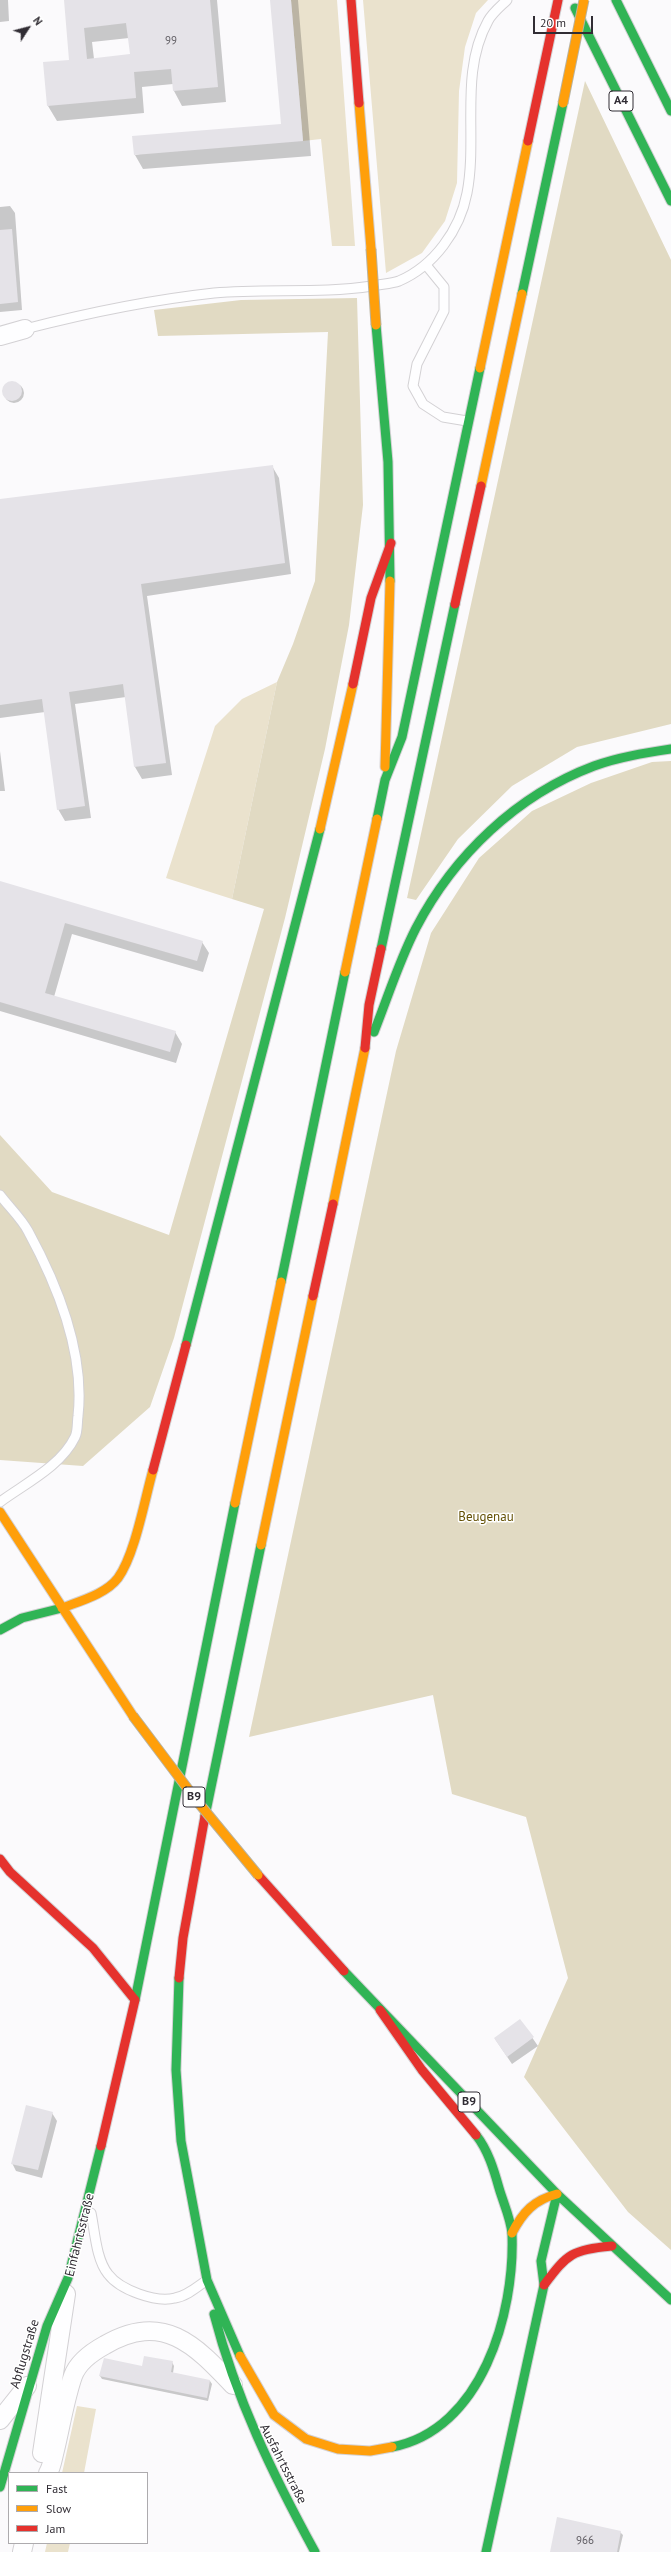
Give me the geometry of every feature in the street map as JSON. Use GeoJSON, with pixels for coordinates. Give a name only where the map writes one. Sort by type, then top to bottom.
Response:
{"type":"FeatureCollection","features":[{"type":"Feature","properties":{"kind":"main road"},"geometry":{"type":"LineString","coordinates":[[351,0],[388,462],[392,544],[385,780]]}},
{"type":"Feature","properties":{"kind":"main road"},"geometry":{"type":"LineString","coordinates":[[385,780],[402,737],[467,421],[558,0]]}},
{"type":"Feature","properties":{"kind":"main road","name":"A4"},"geometry":{"type":"LineString","coordinates":[[571,0],[671,201]]}},
{"type":"Feature","properties":{"kind":"main road"},"geometry":{"type":"LineString","coordinates":[[380,2010],[422,2070],[480,2140],[493,2167],[512,2233],[509,2297],[496,2346],[478,2382],[456,2410],[429,2432],[397,2446],[370,2452],[338,2449],[306,2439],[274,2415],[234,2346],[206,2280],[180,2141],[176,2070],[177,2020],[183,1938],[211,1780],[364,1057],[369,1005],[563,104],[584,0]]}},
{"type":"Feature","properties":{"kind":"main road"},"geometry":{"type":"LineString","coordinates":[[616,0],[671,110]]}},
{"type":"Feature","properties":{"kind":"main road"},"geometry":{"type":"LineString","coordinates":[[0,1630],[7,1624],[32,1615],[62,1608],[98,1593],[118,1578],[134,1541],[291,945],[331,782],[371,598],[392,544]]}},
{"type":"Feature","properties":{"kind":"main road"},"geometry":{"type":"LineString","coordinates":[[364,1057],[398,968],[422,915],[449,875],[480,838],[516,808],[552,784],[581,769],[623,755],[671,748]]}},
{"type":"Feature","properties":{"kind":"main road","name":"Einfahrtsstraße"},"geometry":{"type":"LineString","coordinates":[[68,2278],[88,2202],[135,2000],[240,1476],[385,780]]}},
{"type":"Feature","properties":{"kind":"main road","name":"B9"},"geometry":{"type":"LineString","coordinates":[[0,1512],[134,1716],[197,1800],[258,1875],[380,2010],[557,2194],[671,2300]]}},
{"type":"Feature","properties":{"kind":"main road"},"geometry":{"type":"LineString","coordinates":[[0,1859],[10,1872],[102,1957],[124,1982],[135,2000]]}},
{"type":"Feature","properties":{"kind":"main road"},"geometry":{"type":"LineString","coordinates":[[486,2552],[544,2285],[541,2261],[557,2194],[541,2197],[523,2212],[512,2233]]}},
{"type":"Feature","properties":{"kind":"main road"},"geometry":{"type":"LineString","coordinates":[[544,2285],[563,2259],[578,2249],[612,2246]]}},
{"type":"Feature","properties":{"kind":"main road","name":"Abflugstraße"},"geometry":{"type":"LineString","coordinates":[[0,2487],[29,2383],[47,2326],[68,2278]]}},
{"type":"Feature","properties":{"kind":"main road","name":"Ausfahrtsstraße"},"geometry":{"type":"LineString","coordinates":[[206,2280],[233,2385],[250,2428],[315,2552]]}},
{"type":"Feature","properties":{"kind":"street"},"geometry":{"type":"LineString","coordinates":[[0,336],[25,329]]}},
{"type":"Feature","properties":{"kind":"street","name":"Einfahrtsstraße"},"geometry":{"type":"LineString","coordinates":[[38,2472],[50,2414],[68,2278]]}},
{"type":"Feature","properties":{"kind":"street"},"geometry":{"type":"LineString","coordinates":[[48,2472],[73,2374],[91,2353],[112,2341],[135,2332],[164,2332],[200,2350],[233,2385]]}},
{"type":"Feature","properties":{"kind":"street"},"geometry":{"type":"LineString","coordinates":[[0,2420],[29,2383]]}},
{"type":"Feature","properties":{"kind":"lane"},"geometry":{"type":"LineString","coordinates":[[25,329],[99,310],[215,293],[353,288],[398,281],[426,265],[442,247],[457,224],[467,194],[471,165],[472,93],[475,50],[489,19],[507,0]]}},
{"type":"Feature","properties":{"kind":"lane"},"geometry":{"type":"LineString","coordinates":[[426,265],[444,287],[444,311],[417,364],[413,386],[423,404],[443,417],[467,421]]}},
{"type":"Feature","properties":{"kind":"lane"},"geometry":{"type":"LineString","coordinates":[[623,755],[671,744]]}},
{"type":"Feature","properties":{"kind":"lane"},"geometry":{"type":"LineString","coordinates":[[0,1195],[27,1230],[55,1288],[72,1342],[80,1397],[76,1435],[66,1451],[52,1464],[0,1502]]}},
{"type":"Feature","properties":{"kind":"lane"},"geometry":{"type":"LineString","coordinates":[[88,2202],[100,2259],[108,2274],[119,2285],[133,2292],[174,2299],[187,2294],[206,2280]]}},
{"type":"Feature","properties":{"kind":"shaded area"},"geometry":{"type":"Polygon","coordinates":[[[291,0],[337,0],[355,246],[332,246],[321,139],[303,141],[291,0]]]}},
{"type":"Feature","properties":{"kind":"shaded area"},"geometry":{"type":"Polygon","coordinates":[[[363,0],[488,0],[476,13],[465,47],[459,91],[457,183],[445,221],[422,253],[386,273],[363,0]]]}},
{"type":"Feature","properties":{"kind":"shaded area"},"geometry":{"type":"Polygon","coordinates":[[[277,682],[232,899],[166,878],[215,726],[242,699],[277,682]]]}},
{"type":"Feature","properties":{"kind":"shaded area"},"geometry":{"type":"Polygon","coordinates":[[[77,2406],[96,2409],[84,2472],[62,2472],[77,2406]]]}},
{"type":"Feature","properties":{"kind":"shaded area"},"geometry":{"type":"Polygon","coordinates":[[[47,2544],[70,2544],[68,2552],[45,2552],[47,2544]]]}},
{"type":"Feature","properties":{"kind":"green space"},"geometry":{"type":"Polygon","coordinates":[[[585,81],[671,260],[671,724],[577,747],[512,786],[458,839],[416,900],[407,898],[585,81]]]}},
{"type":"Feature","properties":{"kind":"green space"},"geometry":{"type":"Polygon","coordinates":[[[357,298],[363,505],[349,625],[325,749],[285,918],[174,1338],[150,1407],[83,1466],[0,1460],[0,1135],[52,1192],[169,1235],[264,909],[232,899],[277,682],[293,644],[315,581],[328,332],[158,336],[154,310],[241,300],[357,298]]]}},
{"type":"Feature","properties":{"kind":"green space","name":"Beugenau"},"geometry":{"type":"Polygon","coordinates":[[[671,761],[671,2250],[628,2212],[524,2077],[568,1978],[526,1817],[452,1794],[433,1695],[249,1737],[396,1051],[431,933],[479,858],[532,811],[591,783],[652,762],[671,761]]]}},
{"type":"Feature","properties":{"kind":"building"},"geometry":{"type":"Polygon","coordinates":[[[64,0],[210,0],[218,87],[173,91],[171,69],[134,72],[136,98],[47,106],[43,62],[69,60],[64,0]],[[126,23],[84,28],[87,59],[130,54],[126,23]]]}},
{"type":"Feature","properties":{"kind":"building"},"geometry":{"type":"Polygon","coordinates":[[[270,0],[291,0],[303,141],[134,155],[132,136],[281,124],[270,0]]]}},
{"type":"Feature","properties":{"kind":"building"},"geometry":{"type":"Polygon","coordinates":[[[12,229],[18,302],[0,304],[0,230],[12,229]]]}},
{"type":"Feature","properties":{"kind":"building"},"geometry":{"type":"Polygon","coordinates":[[[12,381],[19,384],[22,391],[19,398],[12,401],[5,398],[2,391],[5,384],[12,381]]]}},
{"type":"Feature","properties":{"kind":"building"},"geometry":{"type":"Polygon","coordinates":[[[273,465],[285,563],[141,584],[166,763],[134,767],[123,684],[69,692],[85,806],[57,810],[42,699],[0,705],[0,499],[273,465]]]}},
{"type":"Feature","properties":{"kind":"building"},"geometry":{"type":"Polygon","coordinates":[[[0,881],[203,941],[197,961],[65,923],[45,993],[176,1031],[170,1052],[0,1002],[0,881]]]}},
{"type":"Feature","properties":{"kind":"building"},"geometry":{"type":"Polygon","coordinates":[[[520,2019],[534,2037],[507,2057],[494,2038],[520,2019]]]}},
{"type":"Feature","properties":{"kind":"building"},"geometry":{"type":"Polygon","coordinates":[[[26,2105],[53,2112],[38,2170],[11,2164],[26,2105]]]}},
{"type":"Feature","properties":{"kind":"building"},"geometry":{"type":"Polygon","coordinates":[[[144,2356],[173,2361],[171,2372],[210,2380],[207,2398],[99,2376],[104,2358],[142,2366],[144,2356]]]}},
{"type":"Feature","properties":{"kind":"building"},"geometry":{"type":"Polygon","coordinates":[[[557,2517],[621,2531],[617,2552],[550,2552],[557,2517]]]}},
{"type":"Feature","properties":{"kind":"traffic: fast"},"geometry":{"type":"LineString","coordinates":[[616,0],[671,111]]}},
{"type":"Feature","properties":{"kind":"traffic: fast"},"geometry":{"type":"LineString","coordinates":[[575,8],[671,201]]}},
{"type":"Feature","properties":{"kind":"traffic: fast"},"geometry":{"type":"LineString","coordinates":[[522,294],[563,103]]}},
{"type":"Feature","properties":{"kind":"traffic: fast"},"geometry":{"type":"LineString","coordinates":[[376,325],[388,462],[390,581]]}},
{"type":"Feature","properties":{"kind":"traffic: fast"},"geometry":{"type":"LineString","coordinates":[[377,819],[385,780],[402,737],[480,368]]}},
{"type":"Feature","properties":{"kind":"traffic: fast"},"geometry":{"type":"LineString","coordinates":[[381,949],[455,604]]}},
{"type":"Feature","properties":{"kind":"traffic: fast"},"geometry":{"type":"LineString","coordinates":[[374,1032],[404,953],[431,901],[449,876],[490,830],[539,793],[566,778],[613,760],[671,749]]}},
{"type":"Feature","properties":{"kind":"traffic: fast"},"geometry":{"type":"LineString","coordinates":[[186,1345],[320,829]]}},
{"type":"Feature","properties":{"kind":"traffic: fast"},"geometry":{"type":"LineString","coordinates":[[281,1282],[345,972]]}},
{"type":"Feature","properties":{"kind":"traffic: fast"},"geometry":{"type":"LineString","coordinates":[[135,2000],[235,1503]]}},
{"type":"Feature","properties":{"kind":"traffic: fast"},"geometry":{"type":"LineString","coordinates":[[205,1816],[261,1545]]}},
{"type":"Feature","properties":{"kind":"traffic: fast"},"geometry":{"type":"LineString","coordinates":[[0,1630],[22,1618],[62,1608]]}},
{"type":"Feature","properties":{"kind":"traffic: fast"},"geometry":{"type":"LineString","coordinates":[[344,1971],[557,2194],[671,2300]]}},
{"type":"Feature","properties":{"kind":"traffic: fast"},"geometry":{"type":"LineString","coordinates":[[179,1978],[176,2070],[181,2141],[207,2280],[240,2356]]}},
{"type":"Feature","properties":{"kind":"traffic: fast"},"geometry":{"type":"LineString","coordinates":[[392,2447],[423,2436],[449,2418],[470,2393],[487,2364],[499,2332],[507,2298],[511,2265],[512,2234],[509,2217],[493,2167],[484,2147],[476,2135]]}},
{"type":"Feature","properties":{"kind":"traffic: fast"},"geometry":{"type":"LineString","coordinates":[[0,2487],[47,2326],[68,2278],[101,2146]]}},
{"type":"Feature","properties":{"kind":"traffic: fast"},"geometry":{"type":"LineString","coordinates":[[486,2552],[544,2285],[541,2261],[557,2194]]}},
{"type":"Feature","properties":{"kind":"traffic: fast"},"geometry":{"type":"LineString","coordinates":[[214,2314],[233,2376],[257,2436],[270,2465],[315,2552]]}},
{"type":"Feature","properties":{"kind":"traffic: slow"},"geometry":{"type":"LineString","coordinates":[[563,103],[584,0]]}},
{"type":"Feature","properties":{"kind":"traffic: slow"},"geometry":{"type":"LineString","coordinates":[[359,103],[371,249]]}},
{"type":"Feature","properties":{"kind":"traffic: slow"},"geometry":{"type":"LineString","coordinates":[[480,368],[528,141]]}},
{"type":"Feature","properties":{"kind":"traffic: slow"},"geometry":{"type":"LineString","coordinates":[[371,249],[376,325]]}},
{"type":"Feature","properties":{"kind":"traffic: slow"},"geometry":{"type":"LineString","coordinates":[[481,486],[522,294]]}},
{"type":"Feature","properties":{"kind":"traffic: slow"},"geometry":{"type":"LineString","coordinates":[[385,767],[390,581]]}},
{"type":"Feature","properties":{"kind":"traffic: slow"},"geometry":{"type":"LineString","coordinates":[[320,829],[353,684]]}},
{"type":"Feature","properties":{"kind":"traffic: slow"},"geometry":{"type":"LineString","coordinates":[[345,972],[377,819]]}},
{"type":"Feature","properties":{"kind":"traffic: slow"},"geometry":{"type":"LineString","coordinates":[[333,1204],[365,1048]]}},
{"type":"Feature","properties":{"kind":"traffic: slow"},"geometry":{"type":"LineString","coordinates":[[235,1503],[281,1282]]}},
{"type":"Feature","properties":{"kind":"traffic: slow"},"geometry":{"type":"LineString","coordinates":[[261,1545],[313,1296]]}},
{"type":"Feature","properties":{"kind":"traffic: slow"},"geometry":{"type":"LineString","coordinates":[[62,1608],[100,1593],[113,1584],[118,1578],[130,1555],[153,1470]]}},
{"type":"Feature","properties":{"kind":"traffic: slow"},"geometry":{"type":"LineString","coordinates":[[0,1512],[133,1716]]}},
{"type":"Feature","properties":{"kind":"traffic: slow"},"geometry":{"type":"LineString","coordinates":[[133,1716],[197,1801],[258,1875]]}},
{"type":"Feature","properties":{"kind":"traffic: slow"},"geometry":{"type":"LineString","coordinates":[[512,2233],[520,2219],[530,2208],[536,2203],[557,2194]]}},
{"type":"Feature","properties":{"kind":"traffic: slow"},"geometry":{"type":"LineString","coordinates":[[240,2356],[274,2415],[306,2439],[338,2449],[370,2451],[392,2447]]}},
{"type":"Feature","properties":{"kind":"traffic: jam"},"geometry":{"type":"LineString","coordinates":[[351,0],[359,103]]}},
{"type":"Feature","properties":{"kind":"traffic: jam"},"geometry":{"type":"LineString","coordinates":[[528,141],[558,0]]}},
{"type":"Feature","properties":{"kind":"traffic: jam"},"geometry":{"type":"LineString","coordinates":[[455,604],[481,486]]}},
{"type":"Feature","properties":{"kind":"traffic: jam"},"geometry":{"type":"LineString","coordinates":[[353,684],[371,598],[391,543]]}},
{"type":"Feature","properties":{"kind":"traffic: jam"},"geometry":{"type":"LineString","coordinates":[[365,1048],[369,1005],[381,949]]}},
{"type":"Feature","properties":{"kind":"traffic: jam"},"geometry":{"type":"LineString","coordinates":[[313,1296],[333,1204]]}},
{"type":"Feature","properties":{"kind":"traffic: jam"},"geometry":{"type":"LineString","coordinates":[[153,1470],[186,1345]]}},
{"type":"Feature","properties":{"kind":"traffic: jam"},"geometry":{"type":"LineString","coordinates":[[179,1978],[183,1938],[205,1816]]}},
{"type":"Feature","properties":{"kind":"traffic: jam"},"geometry":{"type":"LineString","coordinates":[[0,1859],[10,1872],[93,1948],[135,2000]]}},
{"type":"Feature","properties":{"kind":"traffic: jam"},"geometry":{"type":"LineString","coordinates":[[258,1875],[344,1971]]}},
{"type":"Feature","properties":{"kind":"traffic: jam"},"geometry":{"type":"LineString","coordinates":[[101,2146],[135,2000]]}},
{"type":"Feature","properties":{"kind":"traffic: jam"},"geometry":{"type":"LineString","coordinates":[[380,2010],[422,2070],[476,2135]]}},
{"type":"Feature","properties":{"kind":"traffic: jam"},"geometry":{"type":"LineString","coordinates":[[544,2285],[559,2266],[572,2255],[588,2249],[612,2246]]}}]}
